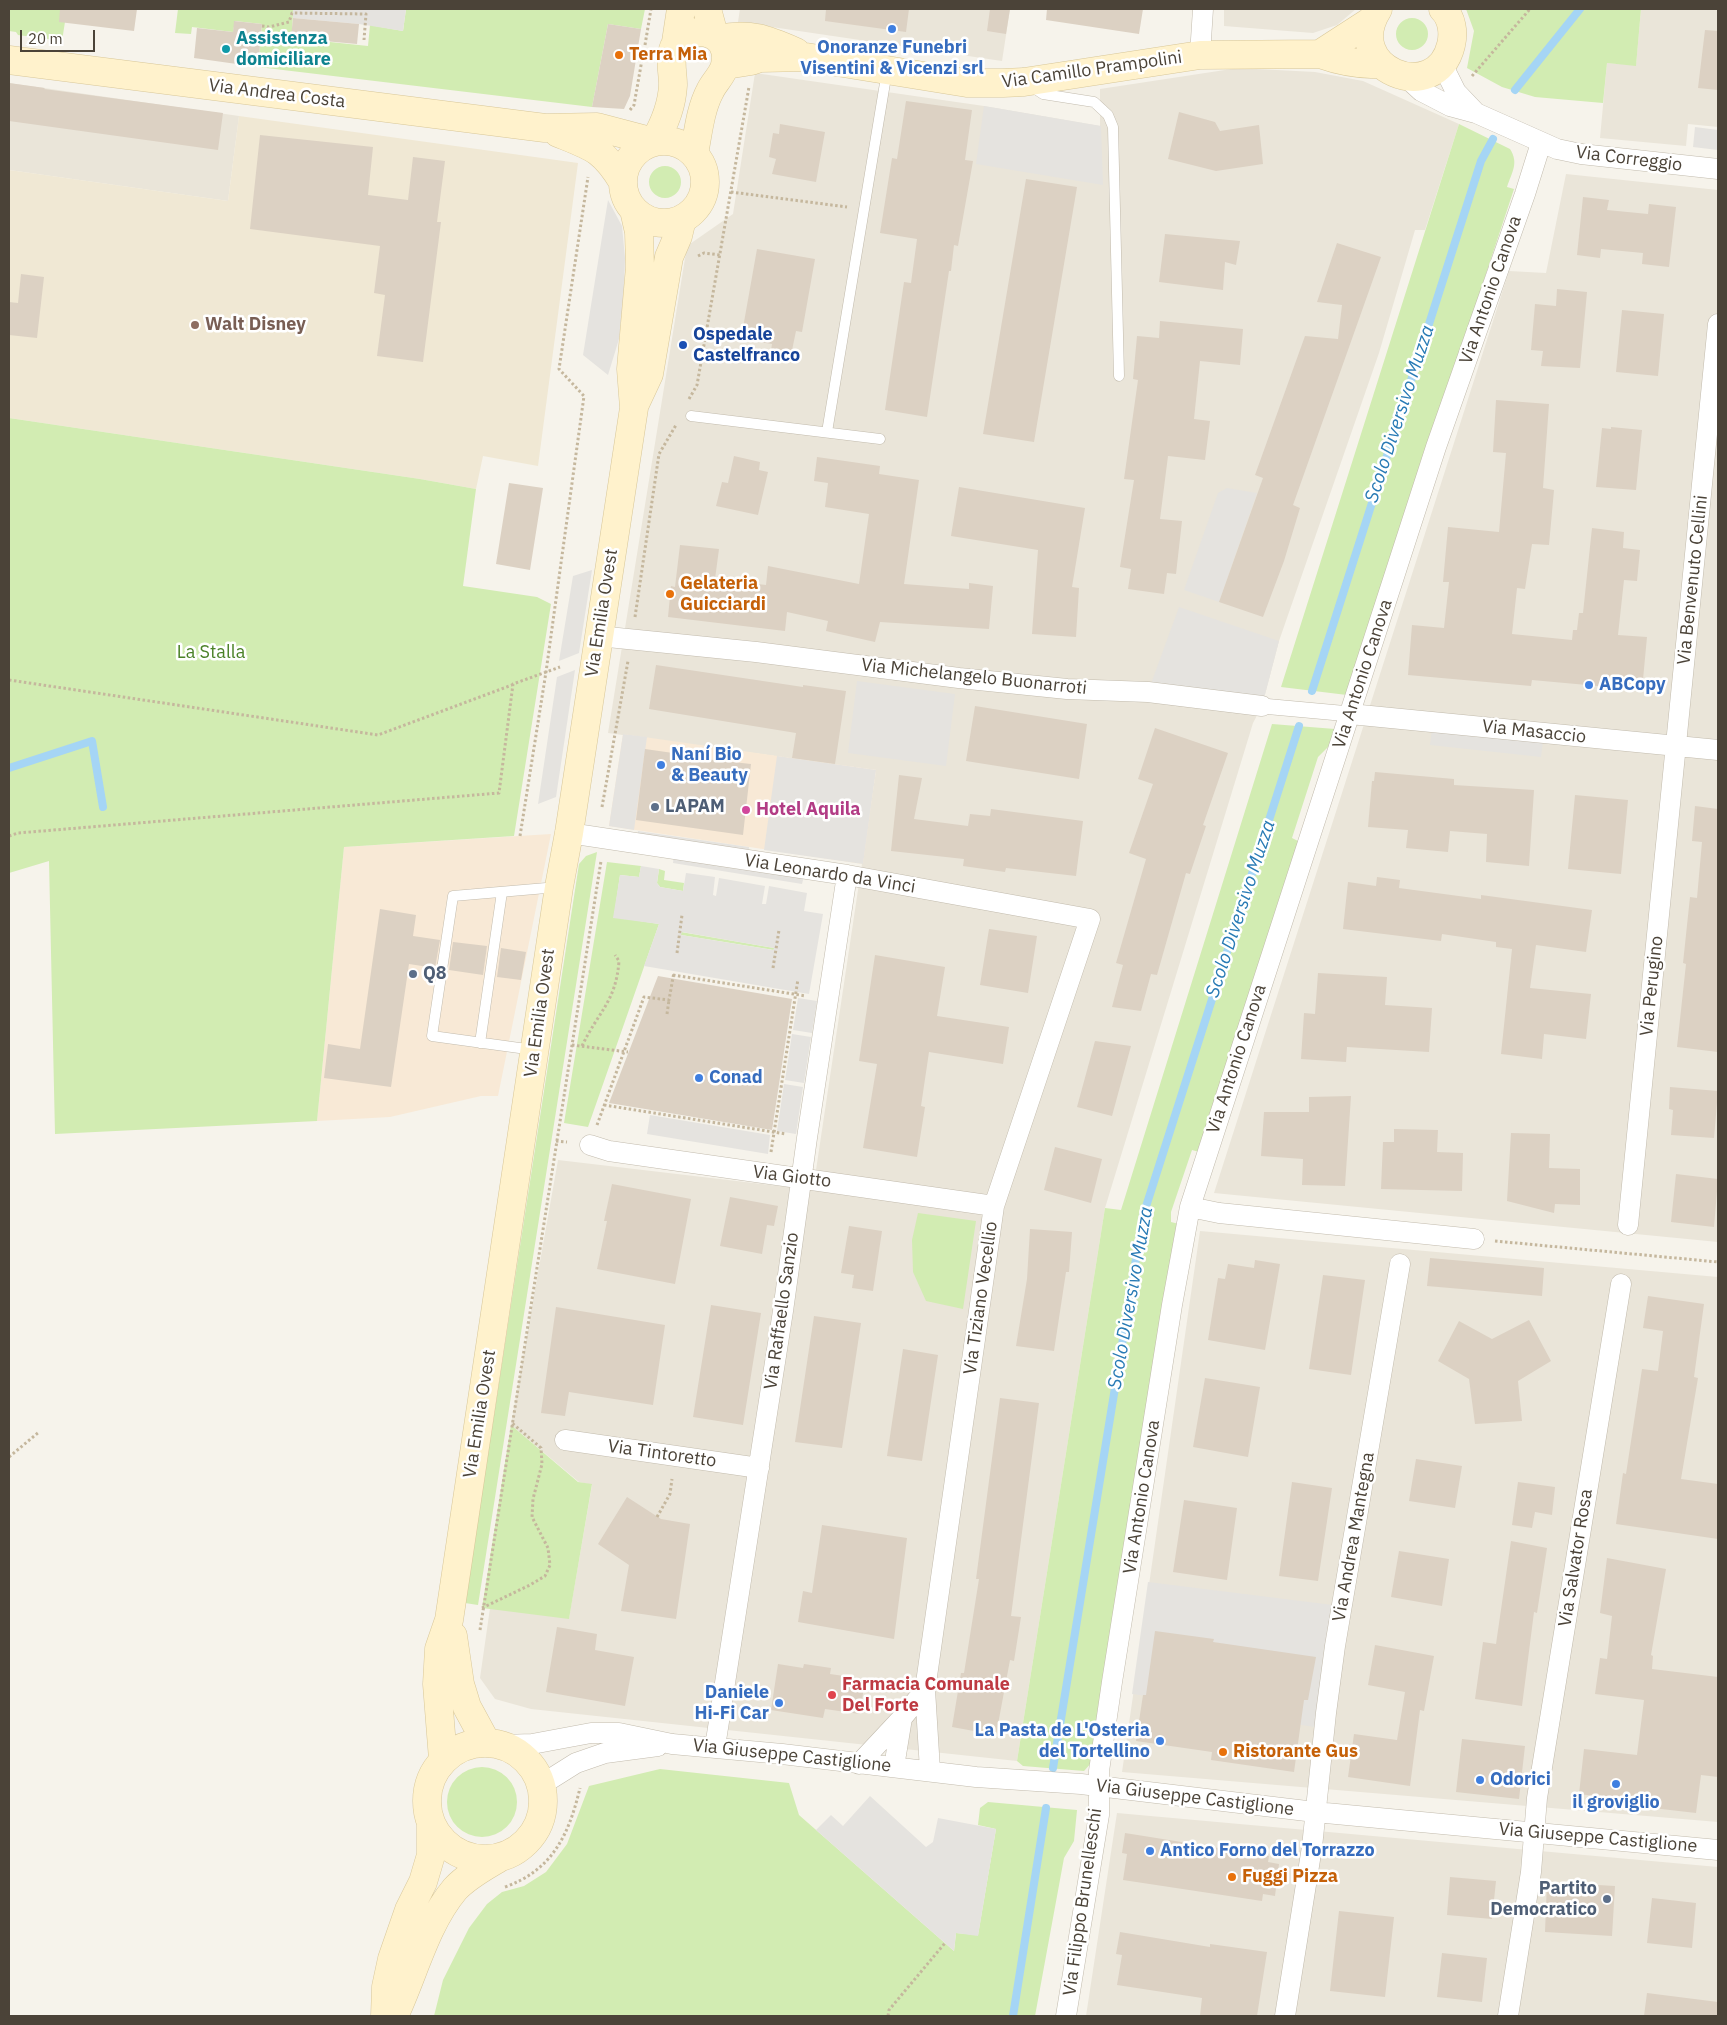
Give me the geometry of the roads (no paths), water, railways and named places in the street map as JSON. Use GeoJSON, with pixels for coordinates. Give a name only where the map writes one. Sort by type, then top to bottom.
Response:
{"type":"FeatureCollection","features":[{"type":"Feature","properties":{"kind":"main road"},"geometry":{"type":"LineString","coordinates":[[654,142],[663,126],[672,100],[671,56],[676,42],[681,9]]}},
{"type":"Feature","properties":{"kind":"main road"},"geometry":{"type":"LineString","coordinates":[[623,182],[625,171],[635,152],[643,146],[654,142],[671,142],[688,149],[694,154],[702,112],[710,91],[723,72],[720,46],[707,9]]}},
{"type":"Feature","properties":{"kind":"main road"},"geometry":{"type":"LineString","coordinates":[[1375,15],[1369,33],[1370,44],[1373,54],[1380,64],[1407,78],[1420,77],[1432,72],[1442,64],[1450,52],[1453,39],[1452,25],[1443,9]]}},
{"type":"Feature","properties":{"kind":"main road"},"geometry":{"type":"LineString","coordinates":[[1320,54],[1375,15]]}},
{"type":"Feature","properties":{"kind":"main road"},"geometry":{"type":"LineString","coordinates":[[676,42],[691,33],[708,33],[720,46]]}},
{"type":"Feature","properties":{"kind":"main road","name":"Via Camillo Prampolini"},"geometry":{"type":"LineString","coordinates":[[720,46],[760,58],[806,57],[967,83],[1024,82],[1200,55],[1320,54],[1339,61],[1356,64],[1380,64]]}},
{"type":"Feature","properties":{"kind":"main road","name":"Via Andrea Costa"},"geometry":{"type":"LineString","coordinates":[[9,60],[545,128],[597,127],[654,142]]}},
{"type":"Feature","properties":{"kind":"main road","name":"Via Andrea Costa"},"geometry":{"type":"LineString","coordinates":[[545,128],[593,147],[612,163],[623,182]]}},
{"type":"Feature","properties":{"kind":"main road","name":"Via Emilia Ovest"},"geometry":{"type":"LineString","coordinates":[[634,408],[650,374],[669,257],[678,236],[682,219],[691,213],[703,196],[705,184],[702,168],[694,154]]}},
{"type":"Feature","properties":{"kind":"main road","name":"Via Emilia Ovest"},"geometry":{"type":"LineString","coordinates":[[443,1759],[437,1684],[439,1648],[449,1620],[558,887],[569,833],[634,408],[631,369],[640,267],[638,232],[634,210],[626,198],[623,182]]}},
{"type":"Feature","properties":{"kind":"main road"},"geometry":{"type":"LineString","coordinates":[[634,210],[656,223],[670,223],[682,219]]}},
{"type":"Feature","properties":{"kind":"main road","name":"Via Emilia Ovest"},"geometry":{"type":"LineString","coordinates":[[449,1620],[456,1649],[456,1664],[460,1684],[467,1706],[495,1744]]}},
{"type":"Feature","properties":{"kind":"main road"},"geometry":{"type":"LineString","coordinates":[[394,2016],[438,1915],[456,1888],[474,1873],[499,1858],[516,1851],[530,1838],[540,1822],[543,1803],[541,1784],[532,1767],[519,1754],[495,1744],[472,1744],[459,1748],[443,1759],[432,1775],[428,1787],[427,1812],[431,1824],[446,1845],[456,1852],[480,1860],[499,1858]]}},
{"type":"Feature","properties":{"kind":"main road"},"geometry":{"type":"LineString","coordinates":[[385,2016],[386,1987],[392,1959],[410,1910],[423,1882],[431,1855],[431,1824]]}},
{"type":"Feature","properties":{"kind":"street"},"geometry":{"type":"LineString","coordinates":[[1200,55],[1203,9]]}},
{"type":"Feature","properties":{"kind":"street"},"geometry":{"type":"LineString","coordinates":[[1442,64],[1456,92],[1476,113]]}},
{"type":"Feature","properties":{"kind":"street"},"geometry":{"type":"LineString","coordinates":[[1407,78],[1421,91],[1450,106],[1476,113],[1542,142]]}},
{"type":"Feature","properties":{"kind":"street","name":"Via Correggio"},"geometry":{"type":"LineString","coordinates":[[1542,142],[1558,149],[1581,154],[1718,169]]}},
{"type":"Feature","properties":{"kind":"street","name":"Via Antonio Canova"},"geometry":{"type":"LineString","coordinates":[[1098,1787],[1111,1691],[1172,1305],[1190,1207],[1436,447],[1526,194],[1542,142]]}},
{"type":"Feature","properties":{"kind":"street","name":"Via Benvenuto Cellini"},"geometry":{"type":"LineString","coordinates":[[1676,746],[1718,324]]}},
{"type":"Feature","properties":{"kind":"street","name":"Via Michelangelo Buonarroti"},"geometry":{"type":"LineString","coordinates":[[598,636],[756,652],[958,678],[1067,688],[1148,692],[1262,706],[1350,714]]}},
{"type":"Feature","properties":{"kind":"street","name":"Via Masaccio"},"geometry":{"type":"LineString","coordinates":[[1350,714],[1718,750]]}},
{"type":"Feature","properties":{"kind":"street","name":"Via Perugino"},"geometry":{"type":"LineString","coordinates":[[1628,1225],[1676,746]]}},
{"type":"Feature","properties":{"kind":"street","name":"Via Leonardo da Vinci"},"geometry":{"type":"LineString","coordinates":[[569,833],[847,876],[1090,919]]}},
{"type":"Feature","properties":{"kind":"street","name":"Via Raffaello Sanzio"},"geometry":{"type":"LineString","coordinates":[[715,1747],[759,1468],[847,876]]}},
{"type":"Feature","properties":{"kind":"street","name":"Via Tiziano Vecellio"},"geometry":{"type":"LineString","coordinates":[[930,1770],[925,1690],[994,1206],[1090,919]]}},
{"type":"Feature","properties":{"kind":"street","name":"Via Giotto"},"geometry":{"type":"LineString","coordinates":[[590,1145],[609,1151],[994,1206]]}},
{"type":"Feature","properties":{"kind":"street"},"geometry":{"type":"LineString","coordinates":[[1190,1207],[1229,1214],[1474,1239]]}},
{"type":"Feature","properties":{"kind":"street","name":"Via Andrea Mantegna"},"geometry":{"type":"LineString","coordinates":[[1286,2016],[1312,1847],[1335,1646],[1400,1264]]}},
{"type":"Feature","properties":{"kind":"street","name":"Via Salvator Rosa"},"geometry":{"type":"LineString","coordinates":[[1508,2016],[1531,1872],[1537,1798],[1621,1284]]}},
{"type":"Feature","properties":{"kind":"street","name":"Via Tintoretto"},"geometry":{"type":"LineString","coordinates":[[565,1440],[759,1468]]}},
{"type":"Feature","properties":{"kind":"street"},"geometry":{"type":"LineString","coordinates":[[859,1764],[925,1690]]}},
{"type":"Feature","properties":{"kind":"street"},"geometry":{"type":"LineString","coordinates":[[894,1767],[902,1718]]}},
{"type":"Feature","properties":{"kind":"street","name":"Via Giuseppe Castiglione"},"geometry":{"type":"LineString","coordinates":[[495,1744],[532,1744],[591,1732],[619,1733],[672,1744],[930,1770],[976,1777],[1098,1787],[1315,1812],[1718,1850]]}},
{"type":"Feature","properties":{"kind":"street","name":"Via Giuseppe Castiglione"},"geometry":{"type":"LineString","coordinates":[[541,1784],[576,1763],[605,1753],[672,1744]]}},
{"type":"Feature","properties":{"kind":"street","name":"Via Filippo Brunelleschi"},"geometry":{"type":"LineString","coordinates":[[1066,2016],[1099,1815],[1098,1787]]}},
{"type":"Feature","properties":{"kind":"lane"},"geometry":{"type":"LineString","coordinates":[[827,432],[887,70]]}},
{"type":"Feature","properties":{"kind":"lane"},"geometry":{"type":"LineString","coordinates":[[1024,82],[1043,94],[1094,102],[1108,115],[1113,127],[1119,376]]}},
{"type":"Feature","properties":{"kind":"lane"},"geometry":{"type":"LineString","coordinates":[[688,411],[880,439]]}},
{"type":"Feature","properties":{"kind":"lane"},"geometry":{"type":"LineString","coordinates":[[535,1050],[432,1036],[453,896],[558,887]]}},
{"type":"Feature","properties":{"kind":"lane"},"geometry":{"type":"LineString","coordinates":[[480,1043],[502,892]]}},
{"type":"Feature","properties":{"kind":"waterway","name":"Scolo Diversivo Muzza"},"geometry":{"type":"LineString","coordinates":[[1515,90],[1580,9]]}},
{"type":"Feature","properties":{"kind":"waterway","name":"Scolo Diversivo Muzza"},"geometry":{"type":"LineString","coordinates":[[1312,691],[1481,161],[1493,139]]}},
{"type":"Feature","properties":{"kind":"waterway","name":"Scolo Diversivo Muzza"},"geometry":{"type":"LineString","coordinates":[[1053,1768],[1143,1216],[1299,726]]}},
{"type":"Feature","properties":{"kind":"waterway"},"geometry":{"type":"LineString","coordinates":[[9,768],[92,741],[103,807]]}},
{"type":"Feature","properties":{"kind":"waterway","name":"Scolo Diversivo Muzza"},"geometry":{"type":"LineString","coordinates":[[1013,2016],[1046,1808]]}},
{"type":"Feature","properties":{"kind":"place","name":"Onoranze Funebri Visentini & Vicenzi srl"},"geometry":{"type":"Point","coordinates":[892,29]}},
{"type":"Feature","properties":{"kind":"place","name":"Assistenza domiciliare"},"geometry":{"type":"Point","coordinates":[226,49]}},
{"type":"Feature","properties":{"kind":"place","name":"Terra Mia"},"geometry":{"type":"Point","coordinates":[619,55]}},
{"type":"Feature","properties":{"kind":"place","name":"Walt Disney"},"geometry":{"type":"Point","coordinates":[195,325]}},
{"type":"Feature","properties":{"kind":"place","name":"Ospedale Castelfranco"},"geometry":{"type":"Point","coordinates":[683,345]}},
{"type":"Feature","properties":{"kind":"place","name":"Gelateria Guicciardi"},"geometry":{"type":"Point","coordinates":[670,594]}},
{"type":"Feature","properties":{"kind":"place","name":"ABCopy"},"geometry":{"type":"Point","coordinates":[1589,685]}},
{"type":"Feature","properties":{"kind":"place","name":"Naní Bio & Beauty"},"geometry":{"type":"Point","coordinates":[661,765]}},
{"type":"Feature","properties":{"kind":"place","name":"LAPAM"},"geometry":{"type":"Point","coordinates":[655,807]}},
{"type":"Feature","properties":{"kind":"place","name":"Hotel Aquila"},"geometry":{"type":"Point","coordinates":[746,810]}},
{"type":"Feature","properties":{"kind":"place","name":"Q8"},"geometry":{"type":"Point","coordinates":[413,974]}},
{"type":"Feature","properties":{"kind":"place","name":"Conad"},"geometry":{"type":"Point","coordinates":[699,1078]}},
{"type":"Feature","properties":{"kind":"place","name":"Farmacia Comunale Del Forte"},"geometry":{"type":"Point","coordinates":[832,1695]}},
{"type":"Feature","properties":{"kind":"place","name":"Daniele Hi-Fi Car"},"geometry":{"type":"Point","coordinates":[779,1703]}},
{"type":"Feature","properties":{"kind":"place","name":"La Pasta de L'Osteria del Tortellino"},"geometry":{"type":"Point","coordinates":[1160,1741]}},
{"type":"Feature","properties":{"kind":"place","name":"Ristorante Gus"},"geometry":{"type":"Point","coordinates":[1223,1752]}},
{"type":"Feature","properties":{"kind":"place","name":"Odorici"},"geometry":{"type":"Point","coordinates":[1480,1780]}},
{"type":"Feature","properties":{"kind":"place","name":"il groviglio"},"geometry":{"type":"Point","coordinates":[1616,1784]}},
{"type":"Feature","properties":{"kind":"place","name":"Antico Forno del Torrazzo"},"geometry":{"type":"Point","coordinates":[1150,1851]}},
{"type":"Feature","properties":{"kind":"place","name":"Fuggi Pizza"},"geometry":{"type":"Point","coordinates":[1232,1877]}},
{"type":"Feature","properties":{"kind":"place","name":"Partito Democratico"},"geometry":{"type":"Point","coordinates":[1607,1899]}},
{"type":"Feature","properties":{"kind":"park label","name":"La Stalla"},"geometry":{"type":"Point","coordinates":[211,653]}}]}
